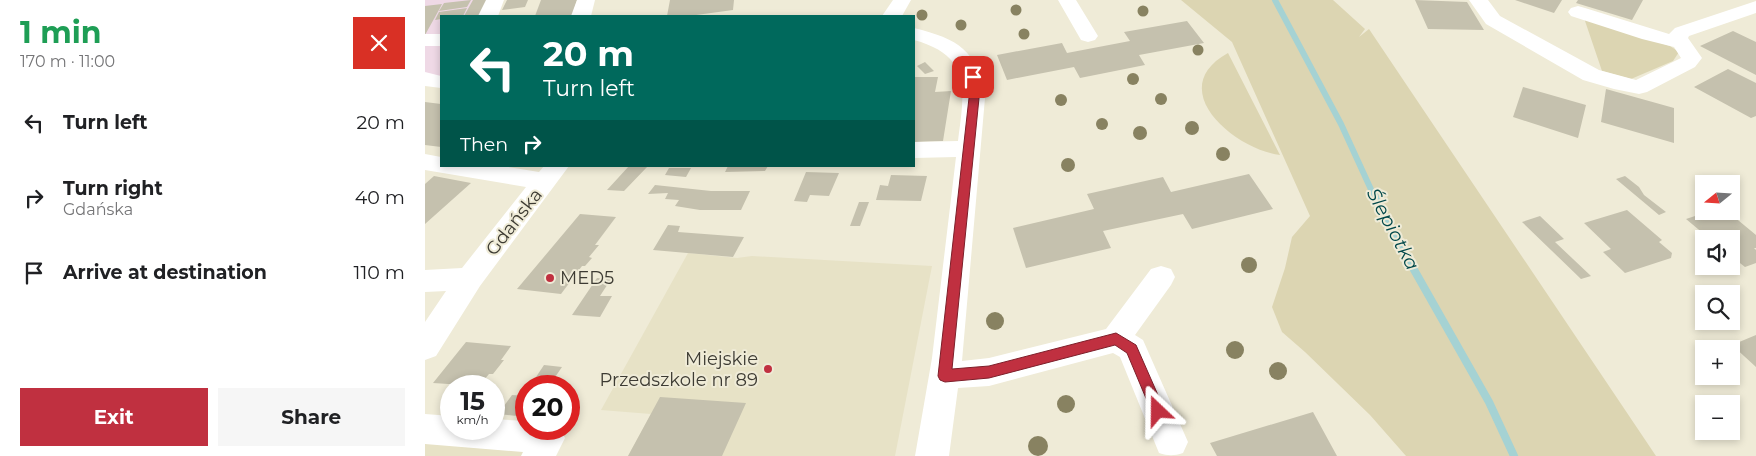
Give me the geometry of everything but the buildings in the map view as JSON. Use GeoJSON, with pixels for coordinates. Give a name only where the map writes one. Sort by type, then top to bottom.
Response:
{"type":"FeatureCollection","features":[{"type":"Feature","properties":{"kind":"street"},"geometry":{"type":"LineString","coordinates":[[488,15],[495,0]]}},
{"type":"Feature","properties":{"kind":"street"},"geometry":{"type":"LineString","coordinates":[[581,15],[586,0]]}},
{"type":"Feature","properties":{"kind":"street"},"geometry":{"type":"LineString","coordinates":[[893,15],[902,0]]}},
{"type":"Feature","properties":{"kind":"street"},"geometry":{"type":"LineString","coordinates":[[1067,0],[1088,36]]}},
{"type":"Feature","properties":{"kind":"street"},"geometry":{"type":"LineString","coordinates":[[1478,0],[1488,16],[1501,25],[1591,75],[1639,87],[1688,64],[1692,58],[1677,37],[1682,32],[1756,7]]}},
{"type":"Feature","properties":{"kind":"street"},"geometry":{"type":"LineString","coordinates":[[1578,12],[1649,35],[1679,42]]}},
{"type":"Feature","properties":{"kind":"street"},"geometry":{"type":"LineString","coordinates":[[915,34],[930,37],[949,46],[964,60],[973,77],[974,98],[945,376],[932,456]]}},
{"type":"Feature","properties":{"kind":"street"},"geometry":{"type":"LineString","coordinates":[[915,150],[968,149]]}},
{"type":"Feature","properties":{"kind":"street"},"geometry":{"type":"LineString","coordinates":[[425,162],[440,165]]}},
{"type":"Feature","properties":{"kind":"street"},"geometry":{"type":"LineString","coordinates":[[463,167],[551,174]]}},
{"type":"Feature","properties":{"kind":"street","name":"Gdańska"},"geometry":{"type":"LineString","coordinates":[[425,347],[470,278],[551,174]]}},
{"type":"Feature","properties":{"kind":"street"},"geometry":{"type":"LineString","coordinates":[[945,376],[989,372],[1116,339],[1161,277]]}},
{"type":"Feature","properties":{"kind":"street"},"geometry":{"type":"LineString","coordinates":[[425,281],[470,278]]}},
{"type":"Feature","properties":{"kind":"street"},"geometry":{"type":"LineString","coordinates":[[1116,339],[1132,349],[1171,442]]}},
{"type":"Feature","properties":{"kind":"street"},"geometry":{"type":"LineString","coordinates":[[425,429],[547,438],[538,456]]}},
{"type":"Feature","properties":{"kind":"shaded area"},"geometry":{"type":"Polygon","coordinates":[[[425,0],[498,0],[491,15],[440,15],[440,78],[434,83],[425,83],[425,0]]]}},
{"type":"Feature","properties":{"kind":"shaded area"},"geometry":{"type":"Polygon","coordinates":[[[1181,0],[1333,0],[1365,29],[1359,37],[1369,29],[1656,456],[1406,456],[1370,415],[1282,332],[1272,307],[1285,268],[1292,237],[1310,216],[1232,42],[1181,0]]]}},
{"type":"Feature","properties":{"kind":"shaded area"},"geometry":{"type":"Polygon","coordinates":[[[1584,18],[1670,46],[1679,52],[1673,61],[1631,79],[1602,71],[1584,18]]]}},
{"type":"Feature","properties":{"kind":"shaded area"},"geometry":{"type":"Polygon","coordinates":[[[1228,53],[1280,155],[1243,142],[1226,130],[1212,115],[1204,100],[1202,83],[1210,67],[1228,53]]]}},
{"type":"Feature","properties":{"kind":"shaded area","name":"Miejskie Przedszkole nr 89"},"geometry":{"type":"Polygon","coordinates":[[[688,253],[737,258],[752,256],[932,266],[895,456],[628,456],[651,414],[601,410],[688,253]]]}},
{"type":"Feature","properties":{"kind":"shaded area"},"geometry":{"type":"Polygon","coordinates":[[[425,429],[440,430],[440,440],[505,440],[505,435],[515,436],[515,440],[547,440],[538,456],[425,456],[425,429]]]}},
{"type":"Feature","properties":{"kind":"waterway","name":"Ślepiotka"},"geometry":{"type":"LineString","coordinates":[[1275,0],[1341,124],[1374,196]]}},
{"type":"Feature","properties":{"kind":"waterway","name":"Ślepiotka"},"geometry":{"type":"LineString","coordinates":[[1374,195],[1383,215],[1489,402],[1514,456]]}},
{"type":"Feature","properties":{"kind":"place","name":"MED5"},"geometry":{"type":"Point","coordinates":[550,278]}},
{"type":"Feature","properties":{"kind":"place","name":"Miejskie Przedszkole nr 89"},"geometry":{"type":"Point","coordinates":[768,369]}},
{"type":"Feature","properties":{"kind":"route"},"geometry":{"type":"LineString","coordinates":[[973,77],[974,98],[945,376],[989,372],[1116,339],[1132,349],[1158,411]]}}]}
